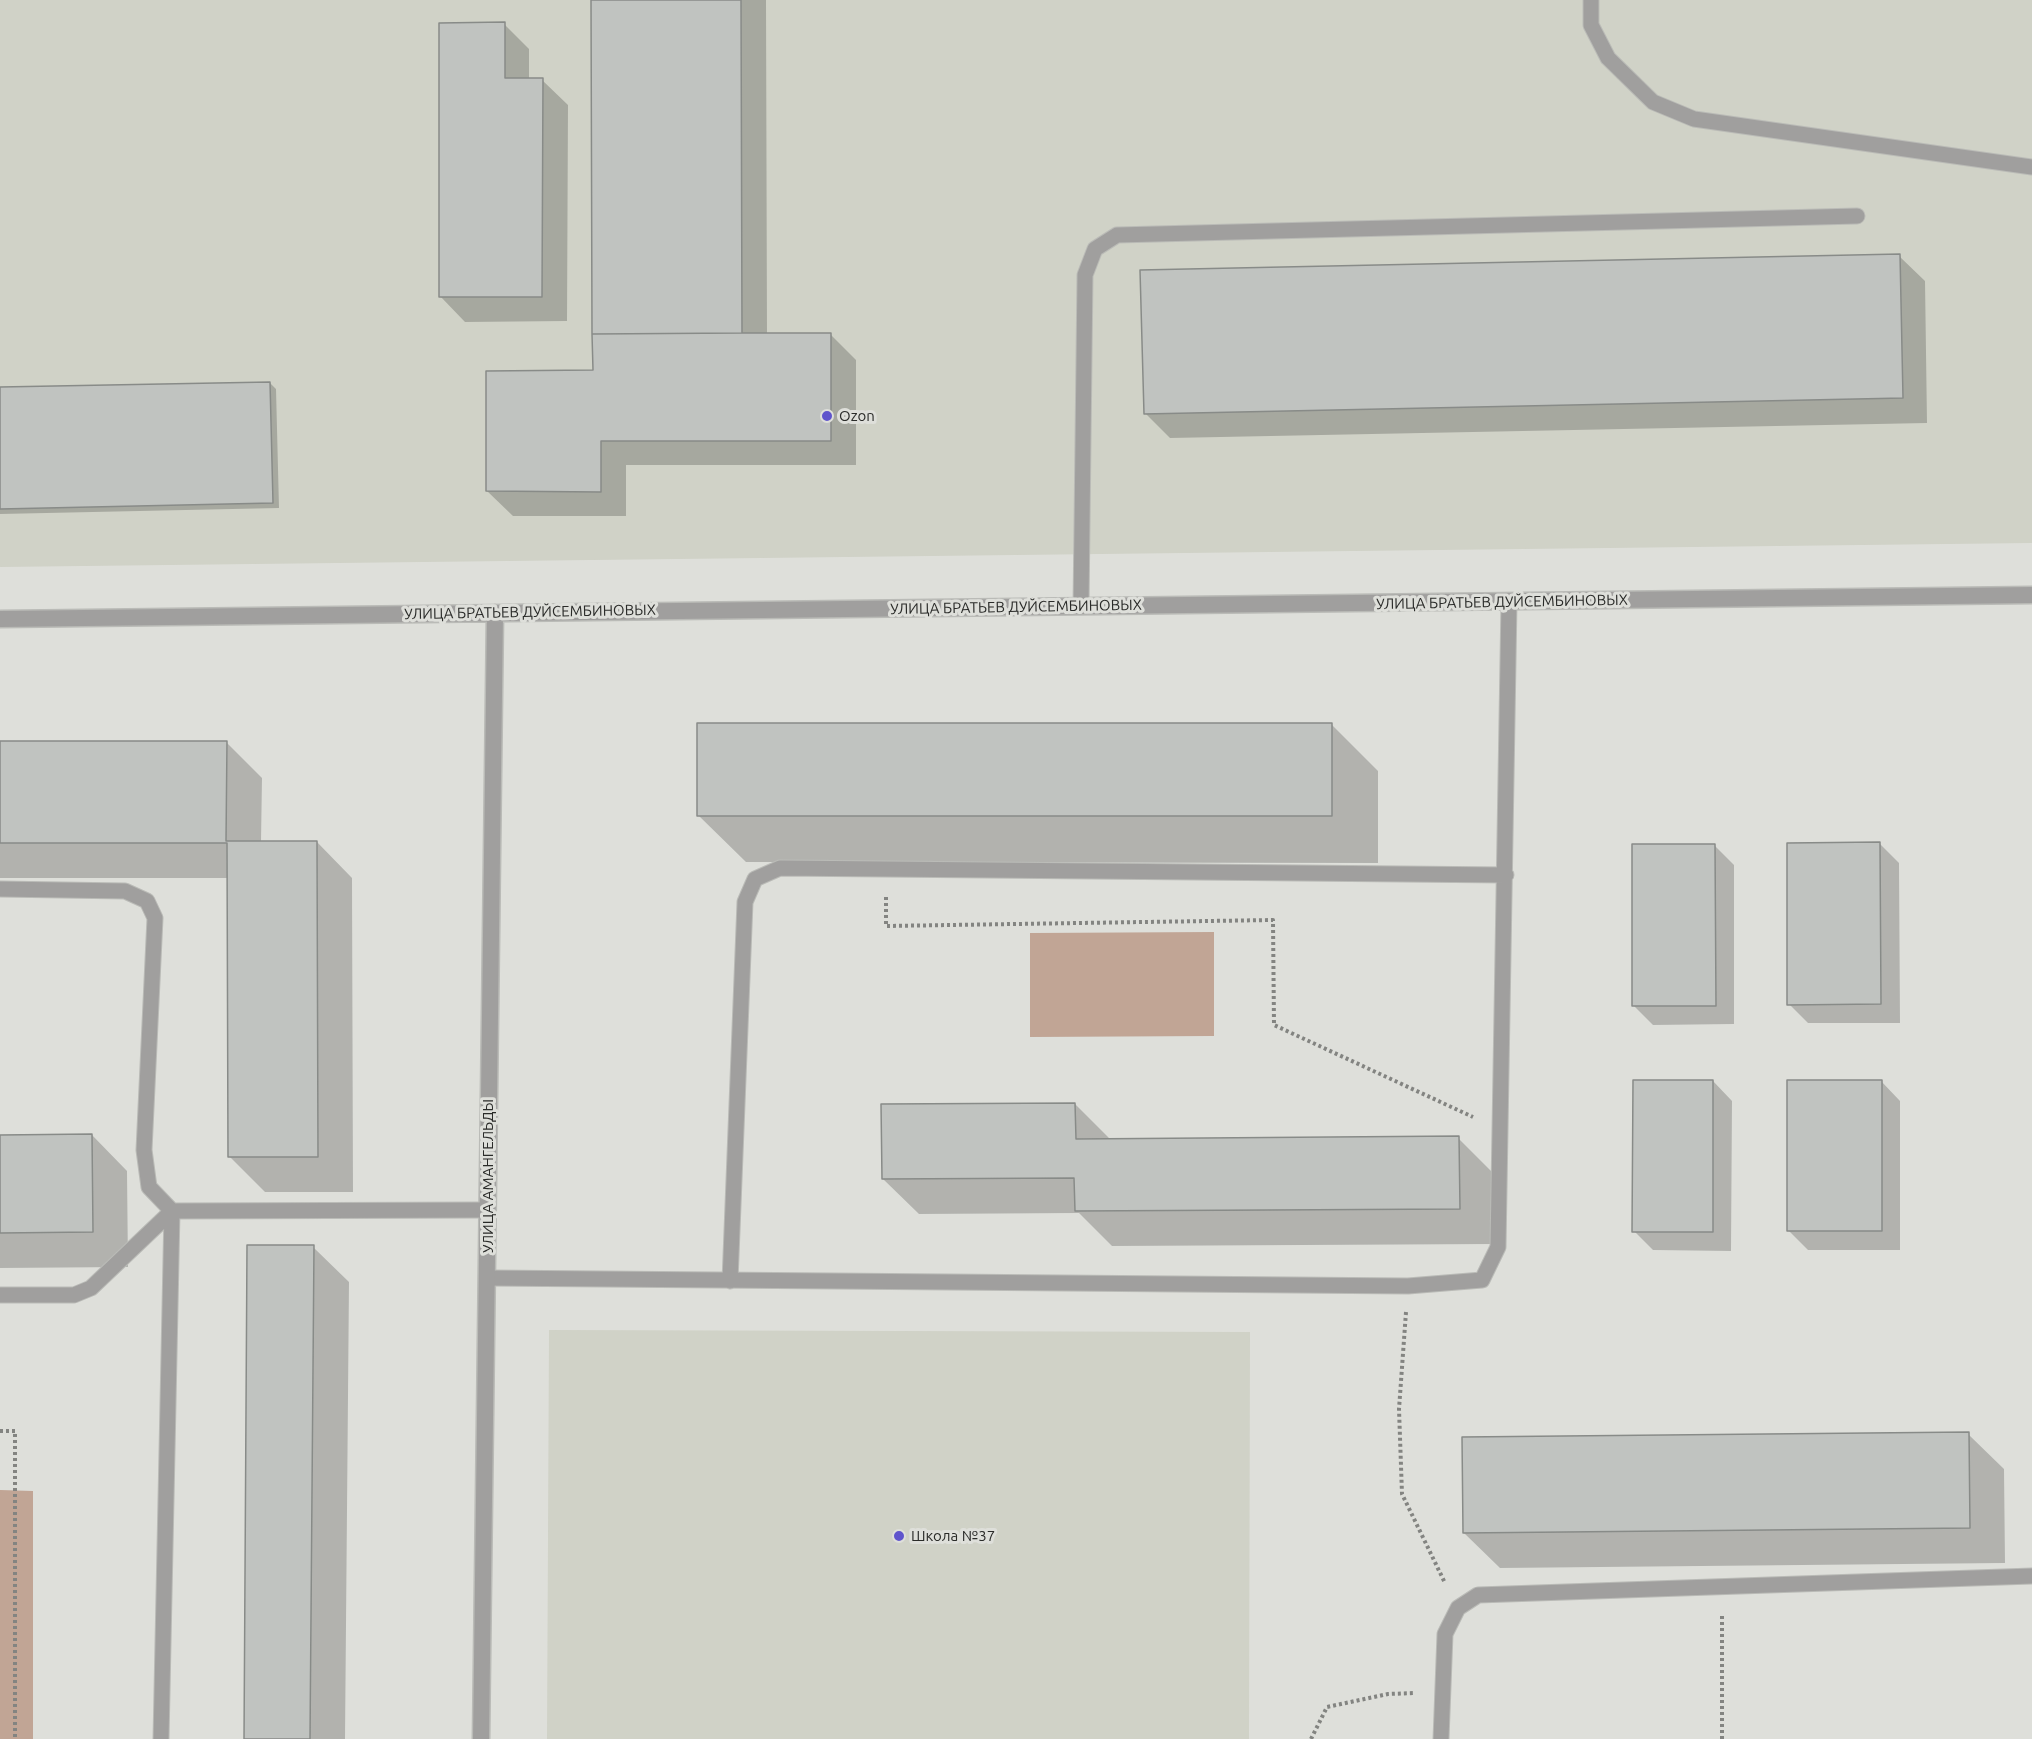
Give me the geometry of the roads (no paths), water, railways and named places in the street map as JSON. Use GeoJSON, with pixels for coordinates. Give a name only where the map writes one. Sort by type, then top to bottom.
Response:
{"type":"FeatureCollection","features":[{"type":"Feature","properties":{"kind":"street","name":"УЛИЦА БРАТЬЕВ ДУЙСЕМБИНОВЫХ"},"geometry":{"type":"LineString","coordinates":[[0,619],[2032,595]]}},
{"type":"Feature","properties":{"kind":"street","name":"УЛИЦА АМАНГЕЛЬДЫ"},"geometry":{"type":"LineString","coordinates":[[481,1739],[495,613]]}},
{"type":"Feature","properties":{"kind":"lane"},"geometry":{"type":"LineString","coordinates":[[1591,0],[1591,25],[1608,58],[1653,102],[1694,119],[2032,167]]}},
{"type":"Feature","properties":{"kind":"lane"},"geometry":{"type":"LineString","coordinates":[[1082,606],[1085,275],[1095,249],[1117,235],[1857,216]]}},
{"type":"Feature","properties":{"kind":"lane"},"geometry":{"type":"LineString","coordinates":[[488,1278],[1408,1286],[1482,1280],[1498,1247],[1509,602]]}},
{"type":"Feature","properties":{"kind":"lane"},"geometry":{"type":"LineString","coordinates":[[730,1281],[745,902],[755,879],[780,868],[1506,875]]}},
{"type":"Feature","properties":{"kind":"lane"},"geometry":{"type":"LineString","coordinates":[[0,889],[124,891],[147,902],[155,918],[144,1150],[149,1187],[172,1211],[161,1739]]}},
{"type":"Feature","properties":{"kind":"lane"},"geometry":{"type":"LineString","coordinates":[[0,1295],[74,1295],[91,1288],[172,1211],[487,1210]]}},
{"type":"Feature","properties":{"kind":"lane"},"geometry":{"type":"LineString","coordinates":[[1441,1739],[1445,1634],[1458,1608],[1478,1595],[2032,1576]]}},
{"type":"Feature","properties":{"kind":"place","name":"Ozon"},"geometry":{"type":"Point","coordinates":[827,416]}},
{"type":"Feature","properties":{"kind":"place","name":"Школа №37"},"geometry":{"type":"Point","coordinates":[899,1536]}}]}
